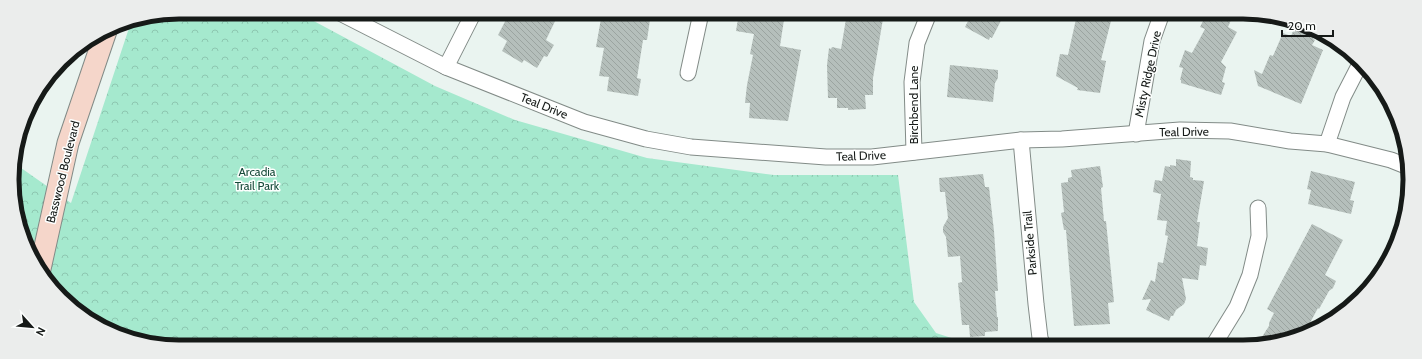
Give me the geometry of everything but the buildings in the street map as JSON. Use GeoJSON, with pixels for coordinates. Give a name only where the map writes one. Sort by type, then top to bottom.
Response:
{"type":"FeatureCollection","features":[{"type":"Feature","properties":{"kind":"main road","name":"Basswood Boulevard"},"geometry":{"type":"LineString","coordinates":[[42,261],[68,143],[103,39]]}},
{"type":"Feature","properties":{"kind":"street","name":"Teal Drive"},"geometry":{"type":"LineString","coordinates":[[352,19],[446,67],[584,122],[646,139],[691,147],[826,157],[872,157],[1021,140],[1062,139],[1180,130],[1230,132],[1290,141],[1327,144],[1391,160],[1403,165]]}},
{"type":"Feature","properties":{"kind":"street"},"geometry":{"type":"LineString","coordinates":[[446,67],[470,19]]}},
{"type":"Feature","properties":{"kind":"street"},"geometry":{"type":"LineString","coordinates":[[688,73],[700,19]]}},
{"type":"Feature","properties":{"kind":"street","name":"Birchbend Lane"},"geometry":{"type":"LineString","coordinates":[[914,152],[912,82],[916,42],[926,19]]}},
{"type":"Feature","properties":{"kind":"street","name":"Misty Ridge Drive"},"geometry":{"type":"LineString","coordinates":[[1136,134],[1152,41],[1160,19]]}},
{"type":"Feature","properties":{"kind":"street"},"geometry":{"type":"LineString","coordinates":[[1327,144],[1343,97],[1358,68]]}},
{"type":"Feature","properties":{"kind":"street","name":"Parkside Trail"},"geometry":{"type":"LineString","coordinates":[[1021,140],[1041,340]]}},
{"type":"Feature","properties":{"kind":"street"},"geometry":{"type":"LineString","coordinates":[[1217,340],[1237,307],[1250,276],[1259,236],[1258,208]]}},
{"type":"Feature","properties":{"kind":"green space","name":"Arcadia Trail Park"},"geometry":{"type":"Polygon","coordinates":[[[169,19],[310,19],[435,86],[515,120],[647,158],[774,175],[898,175],[914,302],[936,333],[958,340],[159,339],[138,335],[118,328],[90,313],[66,293],[52,277],[31,241],[24,221],[19,190],[19,167],[71,203],[129,28],[138,24],[169,19]]]}}]}
